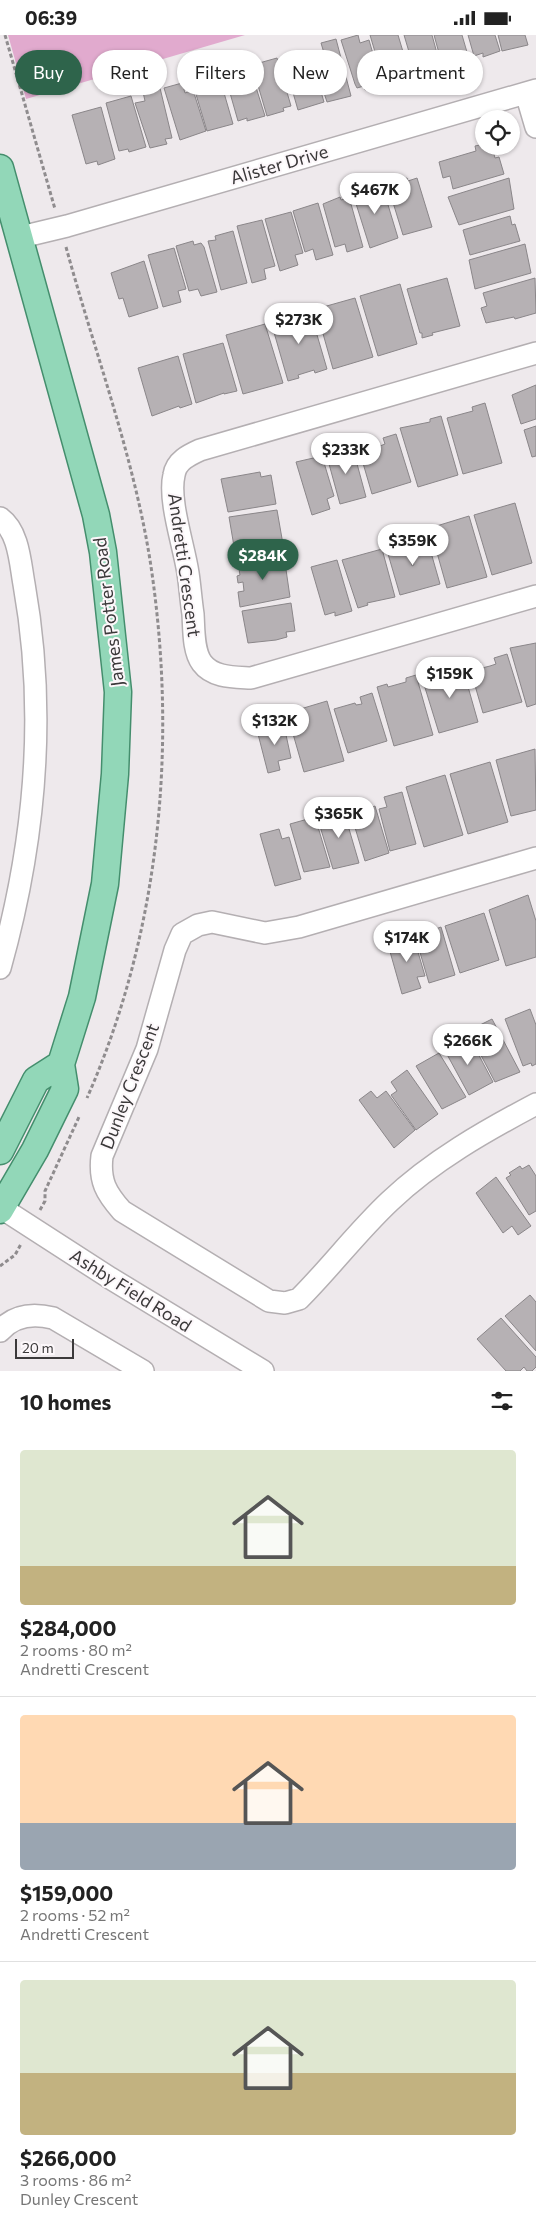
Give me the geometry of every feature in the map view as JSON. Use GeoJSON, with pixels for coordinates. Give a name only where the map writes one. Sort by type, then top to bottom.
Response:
{"type":"FeatureCollection","features":[{"type":"Feature","properties":{"kind":"main road","name":"James Potter Road"},"geometry":{"type":"LineString","coordinates":[[0,168],[21,237],[96,515],[103,552],[118,692],[115,774],[105,884],[82,997],[61,1064],[65,1089],[35,1150],[1,1208]]}},
{"type":"Feature","properties":{"kind":"main road"},"geometry":{"type":"LineString","coordinates":[[0,1151],[36,1080],[61,1064]]}},
{"type":"Feature","properties":{"kind":"street"},"geometry":{"type":"LineString","coordinates":[[531,91],[536,127]]}},
{"type":"Feature","properties":{"kind":"street","name":"Alister Drive"},"geometry":{"type":"LineString","coordinates":[[21,237],[67,226],[531,91]]}},
{"type":"Feature","properties":{"kind":"street","name":"Andretti Crescent"},"geometry":{"type":"LineString","coordinates":[[536,353],[200,450],[186,456],[178,465],[174,475],[173,493],[188,573],[197,649],[202,663],[213,671],[229,677],[251,678],[536,596]]}},
{"type":"Feature","properties":{"kind":"street"},"geometry":{"type":"LineString","coordinates":[[0,518],[12,531],[26,593],[35,688],[36,769],[27,846],[18,896],[0,968]]}},
{"type":"Feature","properties":{"kind":"street","name":"Dunley Crescent"},"geometry":{"type":"LineString","coordinates":[[536,858],[299,927],[265,933],[212,922],[198,925],[182,934],[175,950],[147,1049],[102,1155],[100,1173],[105,1188],[122,1211],[268,1301],[285,1303],[299,1299],[354,1237],[412,1182],[495,1126],[536,1104]]}},
{"type":"Feature","properties":{"kind":"street","name":"Ashby Field Road"},"geometry":{"type":"LineString","coordinates":[[1,1208],[102,1273],[264,1371]]}},
{"type":"Feature","properties":{"kind":"street"},"geometry":{"type":"LineString","coordinates":[[0,1331],[6,1324],[23,1317],[41,1315],[52,1318],[143,1371]]}},
{"type":"Feature","properties":{"kind":"path"},"geometry":{"type":"LineString","coordinates":[[4,35],[51,194]]}},
{"type":"Feature","properties":{"kind":"path"},"geometry":{"type":"LineString","coordinates":[[0,1266],[15,1255]]}},
{"type":"Feature","properties":{"kind":"shaded area"},"geometry":{"type":"Polygon","coordinates":[[[8,35],[245,35],[194,50],[177,50],[177,55],[167,58],[167,50],[92,50],[92,80],[82,83],[82,50],[15,50],[15,60],[8,35]]]}},
{"type":"Feature","properties":{"kind":"shaded area"},"geometry":{"type":"Polygon","coordinates":[[[25,95],[40,95],[26,99],[25,95]]]}},
{"type":"Feature","properties":{"kind":"building"},"geometry":{"type":"Polygon","coordinates":[[[358,35],[360,43],[369,40],[372,50],[357,50],[357,88],[347,59],[347,50],[344,50],[341,40],[358,35]]]}},
{"type":"Feature","properties":{"kind":"building"},"geometry":{"type":"Polygon","coordinates":[[[370,35],[398,35],[402,50],[374,50],[370,35]]]}},
{"type":"Feature","properties":{"kind":"building"},"geometry":{"type":"Polygon","coordinates":[[[404,35],[432,35],[436,50],[408,50],[404,35]]]}},
{"type":"Feature","properties":{"kind":"building"},"geometry":{"type":"Polygon","coordinates":[[[434,35],[462,35],[466,50],[438,50],[434,35]]]}},
{"type":"Feature","properties":{"kind":"building"},"geometry":{"type":"Polygon","coordinates":[[[468,35],[495,35],[500,51],[483,57],[483,50],[472,50],[468,35]]]}},
{"type":"Feature","properties":{"kind":"building"},"geometry":{"type":"Polygon","coordinates":[[[498,35],[525,35],[528,45],[502,51],[498,35]]]}},
{"type":"Feature","properties":{"kind":"building"},"geometry":{"type":"Polygon","coordinates":[[[336,39],[339,50],[323,50],[321,43],[336,39]]]}},
{"type":"Feature","properties":{"kind":"building"},"geometry":{"type":"Polygon","coordinates":[[[274,59],[274,95],[288,95],[291,106],[283,108],[284,111],[267,116],[261,95],[264,95],[264,62],[274,59]]]}},
{"type":"Feature","properties":{"kind":"building"},"geometry":{"type":"Polygon","coordinates":[[[347,81],[351,96],[327,102],[325,95],[347,95],[347,81]]]}},
{"type":"Feature","properties":{"kind":"building"},"geometry":{"type":"Polygon","coordinates":[[[177,84],[177,95],[195,95],[206,131],[180,140],[166,95],[167,87],[177,84]]]}},
{"type":"Feature","properties":{"kind":"building"},"geometry":{"type":"Polygon","coordinates":[[[144,95],[162,95],[172,138],[165,139],[167,144],[150,148],[135,103],[145,101],[144,95]]]}},
{"type":"Feature","properties":{"kind":"building"},"geometry":{"type":"Polygon","coordinates":[[[196,95],[225,95],[233,124],[207,131],[196,95]]]}},
{"type":"Feature","properties":{"kind":"building"},"geometry":{"type":"Polygon","coordinates":[[[231,95],[258,95],[265,116],[247,121],[247,118],[238,121],[231,95]]]}},
{"type":"Feature","properties":{"kind":"building"},"geometry":{"type":"Polygon","coordinates":[[[294,95],[322,95],[324,102],[298,110],[294,95]]]}},
{"type":"Feature","properties":{"kind":"building"},"geometry":{"type":"Polygon","coordinates":[[[131,96],[146,147],[129,152],[128,149],[119,151],[106,103],[131,96]]]}},
{"type":"Feature","properties":{"kind":"building"},"geometry":{"type":"Polygon","coordinates":[[[101,107],[115,159],[98,165],[97,161],[86,164],[72,115],[101,107]]]}},
{"type":"Feature","properties":{"kind":"building"},"geometry":{"type":"Polygon","coordinates":[[[475,151],[475,155],[494,155],[495,158],[499,157],[504,174],[453,189],[450,176],[443,178],[439,162],[475,151]]]}},
{"type":"Feature","properties":{"kind":"building"},"geometry":{"type":"Polygon","coordinates":[[[407,178],[408,181],[417,178],[432,227],[403,235],[387,183],[407,178]]]}},
{"type":"Feature","properties":{"kind":"building"},"geometry":{"type":"Polygon","coordinates":[[[509,178],[514,209],[459,225],[448,197],[509,178]]]}},
{"type":"Feature","properties":{"kind":"building"},"geometry":{"type":"Polygon","coordinates":[[[371,185],[372,188],[382,185],[398,238],[370,248],[352,191],[371,185]]]}},
{"type":"Feature","properties":{"kind":"building"},"geometry":{"type":"Polygon","coordinates":[[[340,197],[341,200],[348,198],[351,204],[363,247],[347,252],[345,244],[335,247],[323,204],[340,197]]]}},
{"type":"Feature","properties":{"kind":"building"},"geometry":{"type":"Polygon","coordinates":[[[318,203],[333,255],[316,260],[313,249],[305,252],[293,211],[318,203]]]}},
{"type":"Feature","properties":{"kind":"building"},"geometry":{"type":"Polygon","coordinates":[[[291,212],[303,253],[295,255],[298,265],[280,271],[265,219],[291,212]]]}},
{"type":"Feature","properties":{"kind":"building"},"geometry":{"type":"Polygon","coordinates":[[[510,216],[512,225],[515,224],[520,241],[470,255],[463,230],[510,216]]]}},
{"type":"Feature","properties":{"kind":"building"},"geometry":{"type":"Polygon","coordinates":[[[262,220],[275,266],[264,269],[266,279],[252,283],[237,226],[262,220]]]}},
{"type":"Feature","properties":{"kind":"building"},"geometry":{"type":"Polygon","coordinates":[[[233,231],[247,283],[221,290],[208,241],[216,240],[215,236],[233,231]]]}},
{"type":"Feature","properties":{"kind":"building"},"geometry":{"type":"Polygon","coordinates":[[[193,241],[194,245],[201,243],[204,247],[217,292],[201,296],[198,289],[189,291],[176,246],[193,241]]]}},
{"type":"Feature","properties":{"kind":"building"},"geometry":{"type":"Polygon","coordinates":[[[525,244],[531,273],[475,289],[469,260],[525,244]]]}},
{"type":"Feature","properties":{"kind":"building"},"geometry":{"type":"Polygon","coordinates":[[[174,248],[186,289],[178,291],[181,302],[163,307],[148,255],[174,248]]]}},
{"type":"Feature","properties":{"kind":"building"},"geometry":{"type":"Polygon","coordinates":[[[144,261],[158,308],[129,317],[123,298],[119,299],[111,273],[144,261]]]}},
{"type":"Feature","properties":{"kind":"building"},"geometry":{"type":"Polygon","coordinates":[[[447,278],[460,326],[432,333],[433,335],[422,338],[407,289],[447,278]]]}},
{"type":"Feature","properties":{"kind":"building"},"geometry":{"type":"Polygon","coordinates":[[[535,278],[536,313],[515,319],[514,317],[486,323],[481,308],[487,306],[483,293],[535,278]]]}},
{"type":"Feature","properties":{"kind":"building"},"geometry":{"type":"Polygon","coordinates":[[[400,284],[417,344],[378,356],[360,296],[400,284]]]}},
{"type":"Feature","properties":{"kind":"building"},"geometry":{"type":"Polygon","coordinates":[[[355,298],[373,357],[333,369],[316,309],[355,298]]]}},
{"type":"Feature","properties":{"kind":"building"},"geometry":{"type":"Polygon","coordinates":[[[310,311],[327,369],[315,373],[314,370],[298,375],[299,378],[288,381],[271,322],[310,311]]]}},
{"type":"Feature","properties":{"kind":"building"},"geometry":{"type":"Polygon","coordinates":[[[265,324],[283,383],[243,394],[226,335],[265,324]]]}},
{"type":"Feature","properties":{"kind":"building"},"geometry":{"type":"Polygon","coordinates":[[[223,343],[237,391],[224,393],[196,403],[183,354],[223,343]]]}},
{"type":"Feature","properties":{"kind":"building"},"geometry":{"type":"Polygon","coordinates":[[[178,356],[192,404],[180,408],[179,406],[152,416],[138,368],[178,356]]]}},
{"type":"Feature","properties":{"kind":"building"},"geometry":{"type":"Polygon","coordinates":[[[536,385],[536,419],[521,424],[512,395],[536,385]]]}},
{"type":"Feature","properties":{"kind":"building"},"geometry":{"type":"Polygon","coordinates":[[[485,403],[502,463],[463,474],[447,418],[473,411],[472,407],[485,403]]]}},
{"type":"Feature","properties":{"kind":"building"},"geometry":{"type":"Polygon","coordinates":[[[441,416],[458,475],[418,487],[400,428],[430,422],[430,419],[441,416]]]}},
{"type":"Feature","properties":{"kind":"building"},"geometry":{"type":"Polygon","coordinates":[[[536,426],[536,456],[532,457],[524,430],[536,426]]]}},
{"type":"Feature","properties":{"kind":"building"},"geometry":{"type":"Polygon","coordinates":[[[396,434],[411,482],[372,494],[358,446],[370,442],[372,447],[380,446],[385,444],[383,438],[396,434]]]}},
{"type":"Feature","properties":{"kind":"building"},"geometry":{"type":"Polygon","coordinates":[[[344,448],[344,451],[353,449],[366,497],[340,504],[326,453],[344,448]]]}},
{"type":"Feature","properties":{"kind":"building"},"geometry":{"type":"Polygon","coordinates":[[[322,456],[334,496],[327,499],[330,509],[312,515],[296,462],[322,456]]]}},
{"type":"Feature","properties":{"kind":"building"},"geometry":{"type":"Polygon","coordinates":[[[260,472],[261,477],[271,475],[276,504],[228,512],[221,479],[260,472]]]}},
{"type":"Feature","properties":{"kind":"building"},"geometry":{"type":"Polygon","coordinates":[[[515,503],[532,563],[492,575],[474,515],[515,503]]]}},
{"type":"Feature","properties":{"kind":"building"},"geometry":{"type":"Polygon","coordinates":[[[277,510],[284,550],[236,558],[229,517],[277,510]]]}},
{"type":"Feature","properties":{"kind":"building"},"geometry":{"type":"Polygon","coordinates":[[[469,516],[487,577],[447,588],[430,528],[469,516]]]}},
{"type":"Feature","properties":{"kind":"building"},"geometry":{"type":"Polygon","coordinates":[[[426,535],[440,584],[400,595],[386,547],[405,541],[412,566],[414,565],[407,541],[426,535]]]}},
{"type":"Feature","properties":{"kind":"building"},"geometry":{"type":"Polygon","coordinates":[[[382,549],[395,597],[367,603],[368,605],[358,608],[342,560],[382,549]]]}},
{"type":"Feature","properties":{"kind":"building"},"geometry":{"type":"Polygon","coordinates":[[[284,556],[290,597],[240,607],[238,592],[244,591],[243,582],[238,583],[237,576],[240,575],[238,563],[284,556]]]}},
{"type":"Feature","properties":{"kind":"building"},"geometry":{"type":"Polygon","coordinates":[[[337,560],[352,611],[335,616],[335,612],[325,615],[311,567],[337,560]]]}},
{"type":"Feature","properties":{"kind":"building"},"geometry":{"type":"Polygon","coordinates":[[[291,603],[295,631],[286,632],[287,637],[276,640],[248,643],[242,611],[291,603]]]}},
{"type":"Feature","properties":{"kind":"building"},"geometry":{"type":"Polygon","coordinates":[[[536,643],[536,704],[527,707],[510,648],[536,643]]]}},
{"type":"Feature","properties":{"kind":"building"},"geometry":{"type":"Polygon","coordinates":[[[507,654],[522,702],[483,713],[469,665],[480,662],[482,668],[490,666],[496,664],[494,658],[507,654]]]}},
{"type":"Feature","properties":{"kind":"building"},"geometry":{"type":"Polygon","coordinates":[[[461,662],[478,722],[439,733],[422,678],[450,671],[448,666],[461,662]]]}},
{"type":"Feature","properties":{"kind":"building"},"geometry":{"type":"Polygon","coordinates":[[[416,675],[433,735],[394,746],[377,687],[387,684],[388,687],[406,682],[406,678],[416,675]]]}},
{"type":"Feature","properties":{"kind":"building"},"geometry":{"type":"Polygon","coordinates":[[[372,693],[387,741],[348,753],[334,709],[355,703],[356,705],[362,704],[360,697],[372,693]]]}},
{"type":"Feature","properties":{"kind":"building"},"geometry":{"type":"Polygon","coordinates":[[[327,701],[344,761],[304,772],[287,713],[327,701]]]}},
{"type":"Feature","properties":{"kind":"building"},"geometry":{"type":"Polygon","coordinates":[[[283,721],[291,758],[278,761],[280,770],[268,773],[258,734],[267,732],[266,725],[283,721]]]}},
{"type":"Feature","properties":{"kind":"building"},"geometry":{"type":"Polygon","coordinates":[[[535,749],[536,810],[511,816],[496,760],[535,749]]]}},
{"type":"Feature","properties":{"kind":"building"},"geometry":{"type":"Polygon","coordinates":[[[490,762],[508,822],[468,834],[450,774],[490,762]]]}},
{"type":"Feature","properties":{"kind":"building"},"geometry":{"type":"Polygon","coordinates":[[[445,775],[463,835],[424,847],[406,787],[445,775]]]}},
{"type":"Feature","properties":{"kind":"building"},"geometry":{"type":"Polygon","coordinates":[[[402,792],[416,844],[390,851],[379,809],[387,807],[384,797],[402,792]]]}},
{"type":"Feature","properties":{"kind":"building"},"geometry":{"type":"Polygon","coordinates":[[[361,800],[364,810],[375,806],[389,853],[365,861],[348,804],[361,800]]]}},
{"type":"Feature","properties":{"kind":"building"},"geometry":{"type":"Polygon","coordinates":[[[342,805],[359,863],[333,869],[319,823],[330,819],[327,810],[342,805]]]}},
{"type":"Feature","properties":{"kind":"building"},"geometry":{"type":"Polygon","coordinates":[[[315,817],[330,867],[304,872],[290,824],[315,817]]]}},
{"type":"Feature","properties":{"kind":"building"},"geometry":{"type":"Polygon","coordinates":[[[279,829],[282,839],[289,837],[301,879],[275,886],[260,834],[279,829]]]}},
{"type":"Feature","properties":{"kind":"building"},"geometry":{"type":"Polygon","coordinates":[[[528,895],[536,921],[536,957],[506,966],[489,910],[528,895]]]}},
{"type":"Feature","properties":{"kind":"building"},"geometry":{"type":"Polygon","coordinates":[[[484,913],[499,960],[460,973],[445,926],[484,913]]]}},
{"type":"Feature","properties":{"kind":"building"},"geometry":{"type":"Polygon","coordinates":[[[432,926],[433,930],[441,927],[455,975],[429,983],[414,932],[432,926]]]}},
{"type":"Feature","properties":{"kind":"building"},"geometry":{"type":"Polygon","coordinates":[[[413,935],[425,976],[417,977],[421,988],[402,994],[387,941],[393,939],[395,947],[397,946],[395,939],[413,935]]]}},
{"type":"Feature","properties":{"kind":"building"},"geometry":{"type":"Polygon","coordinates":[[[530,1009],[536,1025],[536,1064],[532,1066],[531,1063],[523,1066],[505,1019],[530,1009]]]}},
{"type":"Feature","properties":{"kind":"building"},"geometry":{"type":"Polygon","coordinates":[[[492,1019],[520,1072],[495,1082],[473,1040],[483,1035],[478,1026],[492,1019]]]}},
{"type":"Feature","properties":{"kind":"building"},"geometry":{"type":"Polygon","coordinates":[[[460,1038],[465,1048],[473,1044],[493,1082],[469,1095],[443,1047],[460,1038]]]}},
{"type":"Feature","properties":{"kind":"building"},"geometry":{"type":"Polygon","coordinates":[[[439,1053],[466,1097],[442,1109],[416,1066],[439,1053]]]}},
{"type":"Feature","properties":{"kind":"building"},"geometry":{"type":"Polygon","coordinates":[[[407,1070],[438,1114],[416,1130],[391,1095],[397,1091],[391,1082],[407,1070]]]}},
{"type":"Feature","properties":{"kind":"building"},"geometry":{"type":"Polygon","coordinates":[[[371,1091],[377,1098],[386,1091],[415,1130],[394,1148],[359,1100],[371,1091]]]}},
{"type":"Feature","properties":{"kind":"building"},"geometry":{"type":"Polygon","coordinates":[[[529,1165],[536,1176],[536,1211],[529,1215],[506,1178],[511,1175],[509,1173],[520,1166],[522,1169],[529,1165]]]}},
{"type":"Feature","properties":{"kind":"building"},"geometry":{"type":"Polygon","coordinates":[[[496,1177],[531,1226],[518,1235],[512,1226],[503,1233],[476,1193],[496,1177]]]}},
{"type":"Feature","properties":{"kind":"building"},"geometry":{"type":"Polygon","coordinates":[[[530,1295],[536,1302],[536,1351],[505,1316],[530,1295]]]}},
{"type":"Feature","properties":{"kind":"building"},"geometry":{"type":"Polygon","coordinates":[[[501,1318],[536,1357],[536,1367],[532,1371],[527,1371],[524,1367],[520,1371],[506,1371],[477,1339],[501,1318]]]}}]}
